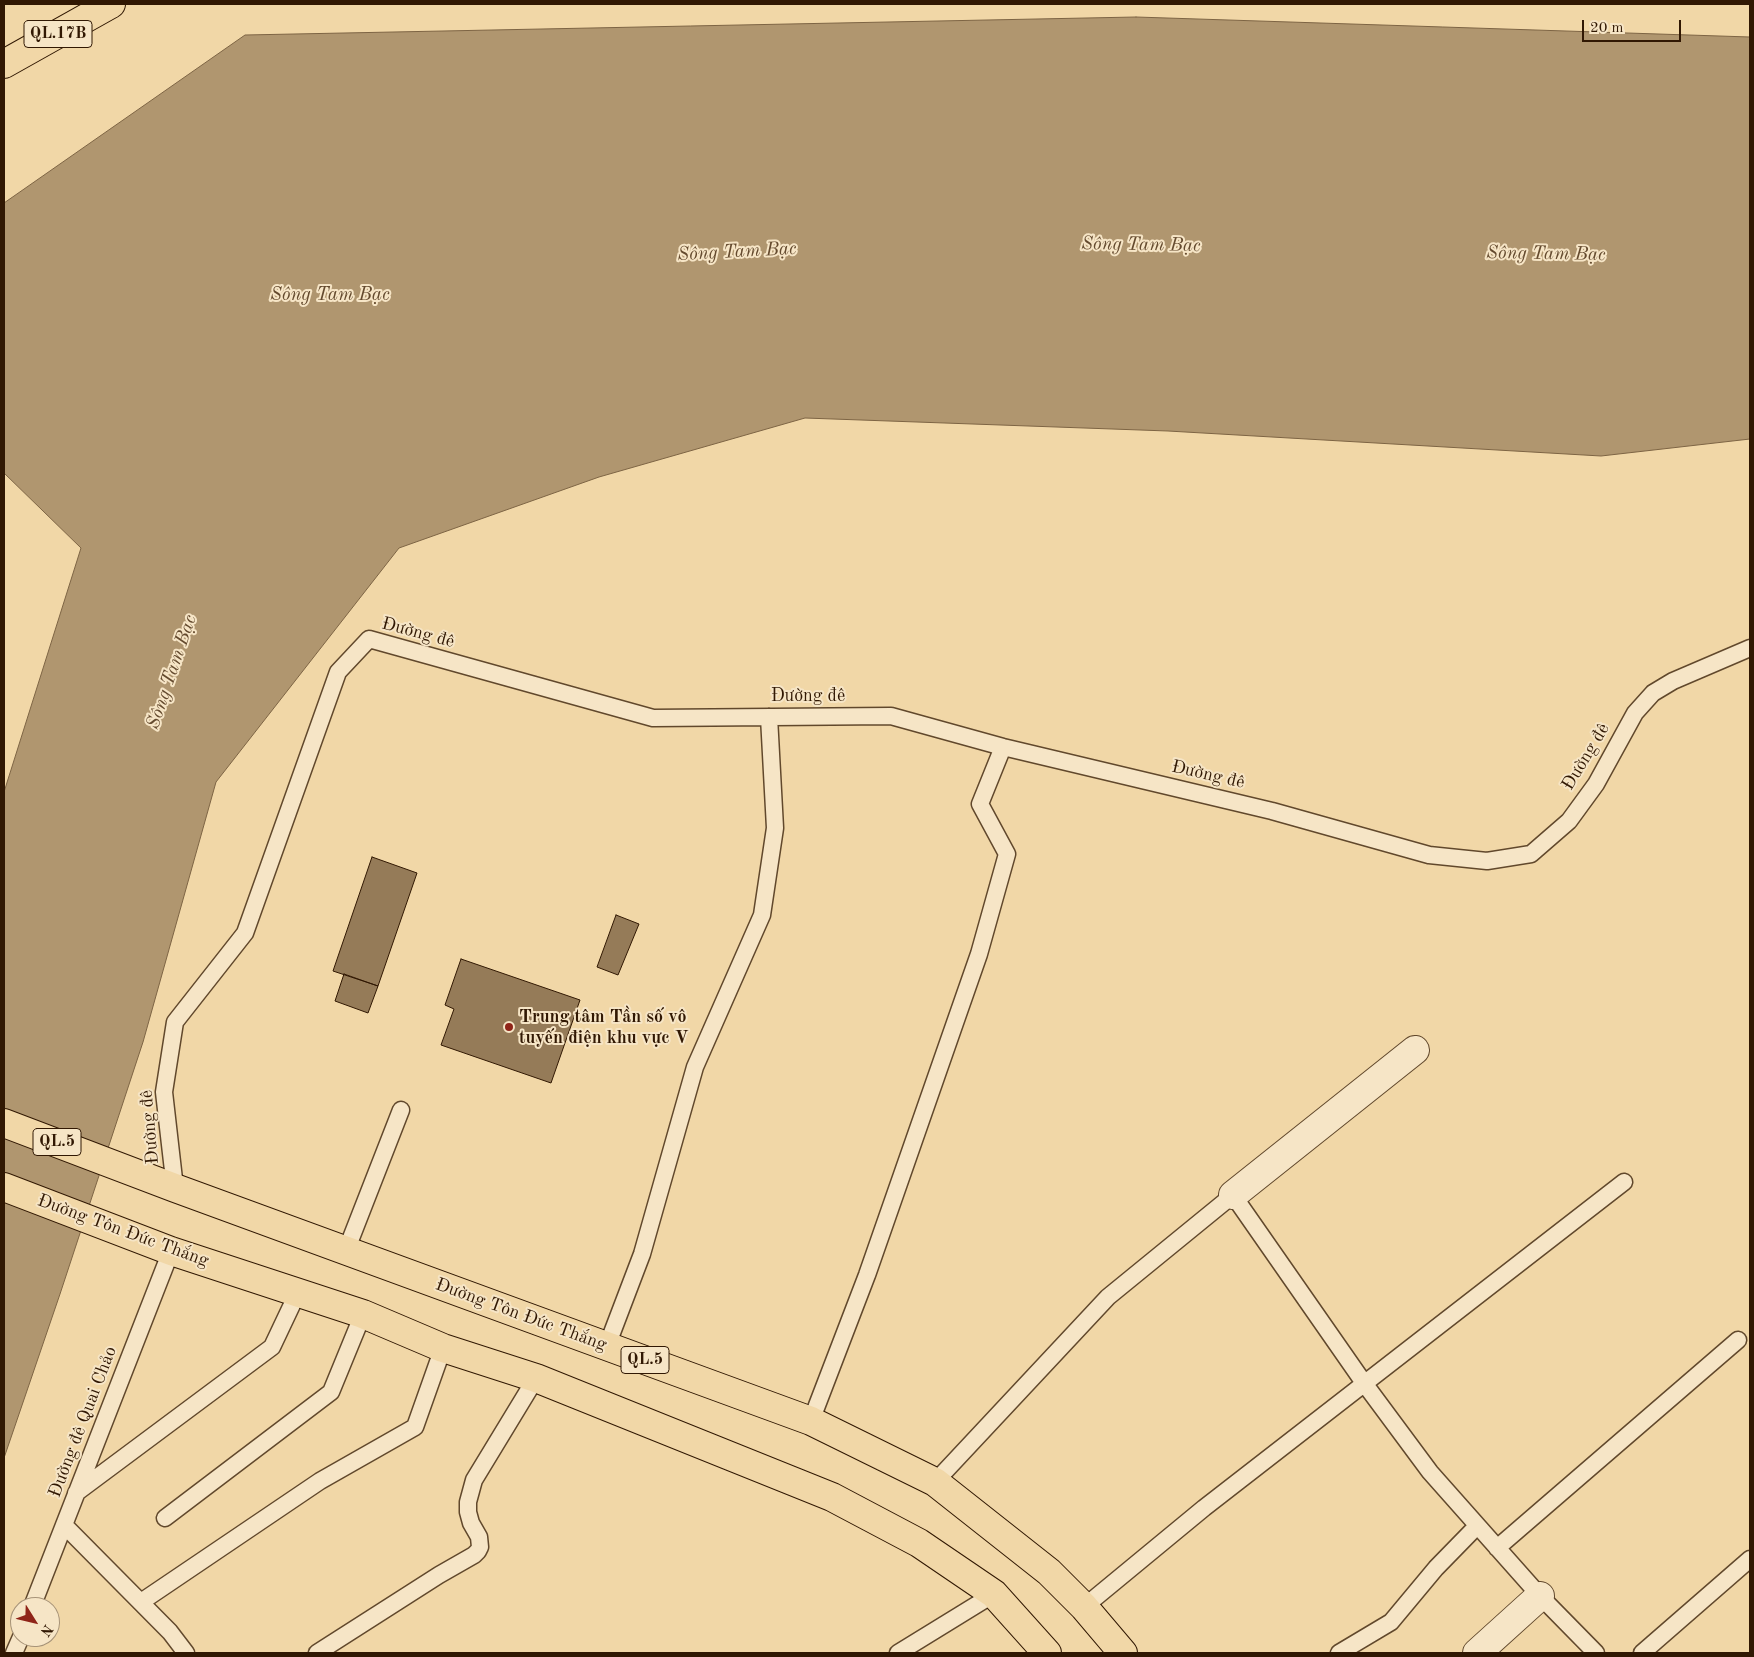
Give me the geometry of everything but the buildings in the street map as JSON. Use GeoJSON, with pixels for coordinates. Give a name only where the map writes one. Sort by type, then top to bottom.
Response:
{"type":"FeatureCollection","features":[{"type":"Feature","properties":{"kind":"main road","name":"QL.17B"},"geometry":{"type":"LineString","coordinates":[[4,64],[111,4]]}},
{"type":"Feature","properties":{"kind":"main road","name":"Đường Tôn Đức Thắng"},"geometry":{"type":"LineString","coordinates":[[4,1123],[175,1188],[811,1421],[935,1482],[1049,1572],[1084,1608],[1123,1653]]}},
{"type":"Feature","properties":{"kind":"main road","name":"Đường Tôn Đức Thắng"},"geometry":{"type":"LineString","coordinates":[[4,1187],[170,1250],[363,1314],[443,1348],[536,1378],[832,1497],[919,1543],[994,1594],[1048,1653]]}},
{"type":"Feature","properties":{"kind":"street"},"geometry":{"type":"LineString","coordinates":[[1233,1195],[1414,1050]]}},
{"type":"Feature","properties":{"kind":"street"},"geometry":{"type":"LineString","coordinates":[[1477,1653],[1540,1596]]}},
{"type":"Feature","properties":{"kind":"lane","name":"Đường đê"},"geometry":{"type":"LineString","coordinates":[[175,1188],[164,1092],[175,1022],[245,933],[338,672],[369,639],[653,718],[891,716],[1003,747],[1272,811],[1430,855],[1487,861],[1531,854],[1569,821],[1596,784],[1635,713],[1653,693],[1673,681],[1750,648]]}},
{"type":"Feature","properties":{"kind":"lane"},"geometry":{"type":"LineString","coordinates":[[607,1346],[642,1254],[695,1067],[762,915],[775,828],[769,717]]}},
{"type":"Feature","properties":{"kind":"lane"},"geometry":{"type":"LineString","coordinates":[[811,1421],[867,1275],[979,954],[1007,854],[980,804],[1003,747]]}},
{"type":"Feature","properties":{"kind":"lane"},"geometry":{"type":"LineString","coordinates":[[346,1251],[401,1110]]}},
{"type":"Feature","properties":{"kind":"lane"},"geometry":{"type":"LineString","coordinates":[[1084,1608],[1204,1508],[1624,1182]]}},
{"type":"Feature","properties":{"kind":"lane"},"geometry":{"type":"LineString","coordinates":[[935,1482],[1108,1297],[1233,1195],[1364,1383],[1430,1472],[1540,1596],[1596,1653]]}},
{"type":"Feature","properties":{"kind":"lane","name":"Đường đê Quai Chảo"},"geometry":{"type":"LineString","coordinates":[[36,1597],[170,1250]]}},
{"type":"Feature","properties":{"kind":"lane"},"geometry":{"type":"LineString","coordinates":[[76,1493],[272,1347],[298,1292]]}},
{"type":"Feature","properties":{"kind":"lane"},"geometry":{"type":"LineString","coordinates":[[165,1518],[330,1392],[363,1314]]}},
{"type":"Feature","properties":{"kind":"lane"},"geometry":{"type":"LineString","coordinates":[[1497,1548],[1738,1340]]}},
{"type":"Feature","properties":{"kind":"lane"},"geometry":{"type":"LineString","coordinates":[[141,1602],[320,1481],[415,1426],[443,1348]]}},
{"type":"Feature","properties":{"kind":"lane"},"geometry":{"type":"LineString","coordinates":[[316,1653],[478,1551],[480,1547],[479,1537],[471,1523],[468,1512],[468,1502],[474,1480],[536,1378]]}},
{"type":"Feature","properties":{"kind":"lane"},"geometry":{"type":"LineString","coordinates":[[64,1525],[170,1632],[186,1653]]}},
{"type":"Feature","properties":{"kind":"lane"},"geometry":{"type":"LineString","coordinates":[[1339,1653],[1391,1622],[1436,1568],[1477,1526]]}},
{"type":"Feature","properties":{"kind":"lane"},"geometry":{"type":"LineString","coordinates":[[1642,1653],[1750,1560]]}},
{"type":"Feature","properties":{"kind":"lane"},"geometry":{"type":"LineString","coordinates":[[898,1653],[994,1594]]}},
{"type":"Feature","properties":{"kind":"water","name":"Sông Tam Bạc"},"geometry":{"type":"Polygon","coordinates":[[[1136,17],[1750,37],[1750,439],[1601,456],[1168,431],[805,418],[599,477],[399,548],[216,782],[143,1042],[4,1458],[4,792],[81,548],[4,473],[4,203],[245,35],[1136,17]]]}},
{"type":"Feature","properties":{"kind":"place","name":"Trung tâm Tần số vô tuyến điện khu vực V"},"geometry":{"type":"Point","coordinates":[509,1027]}}]}
